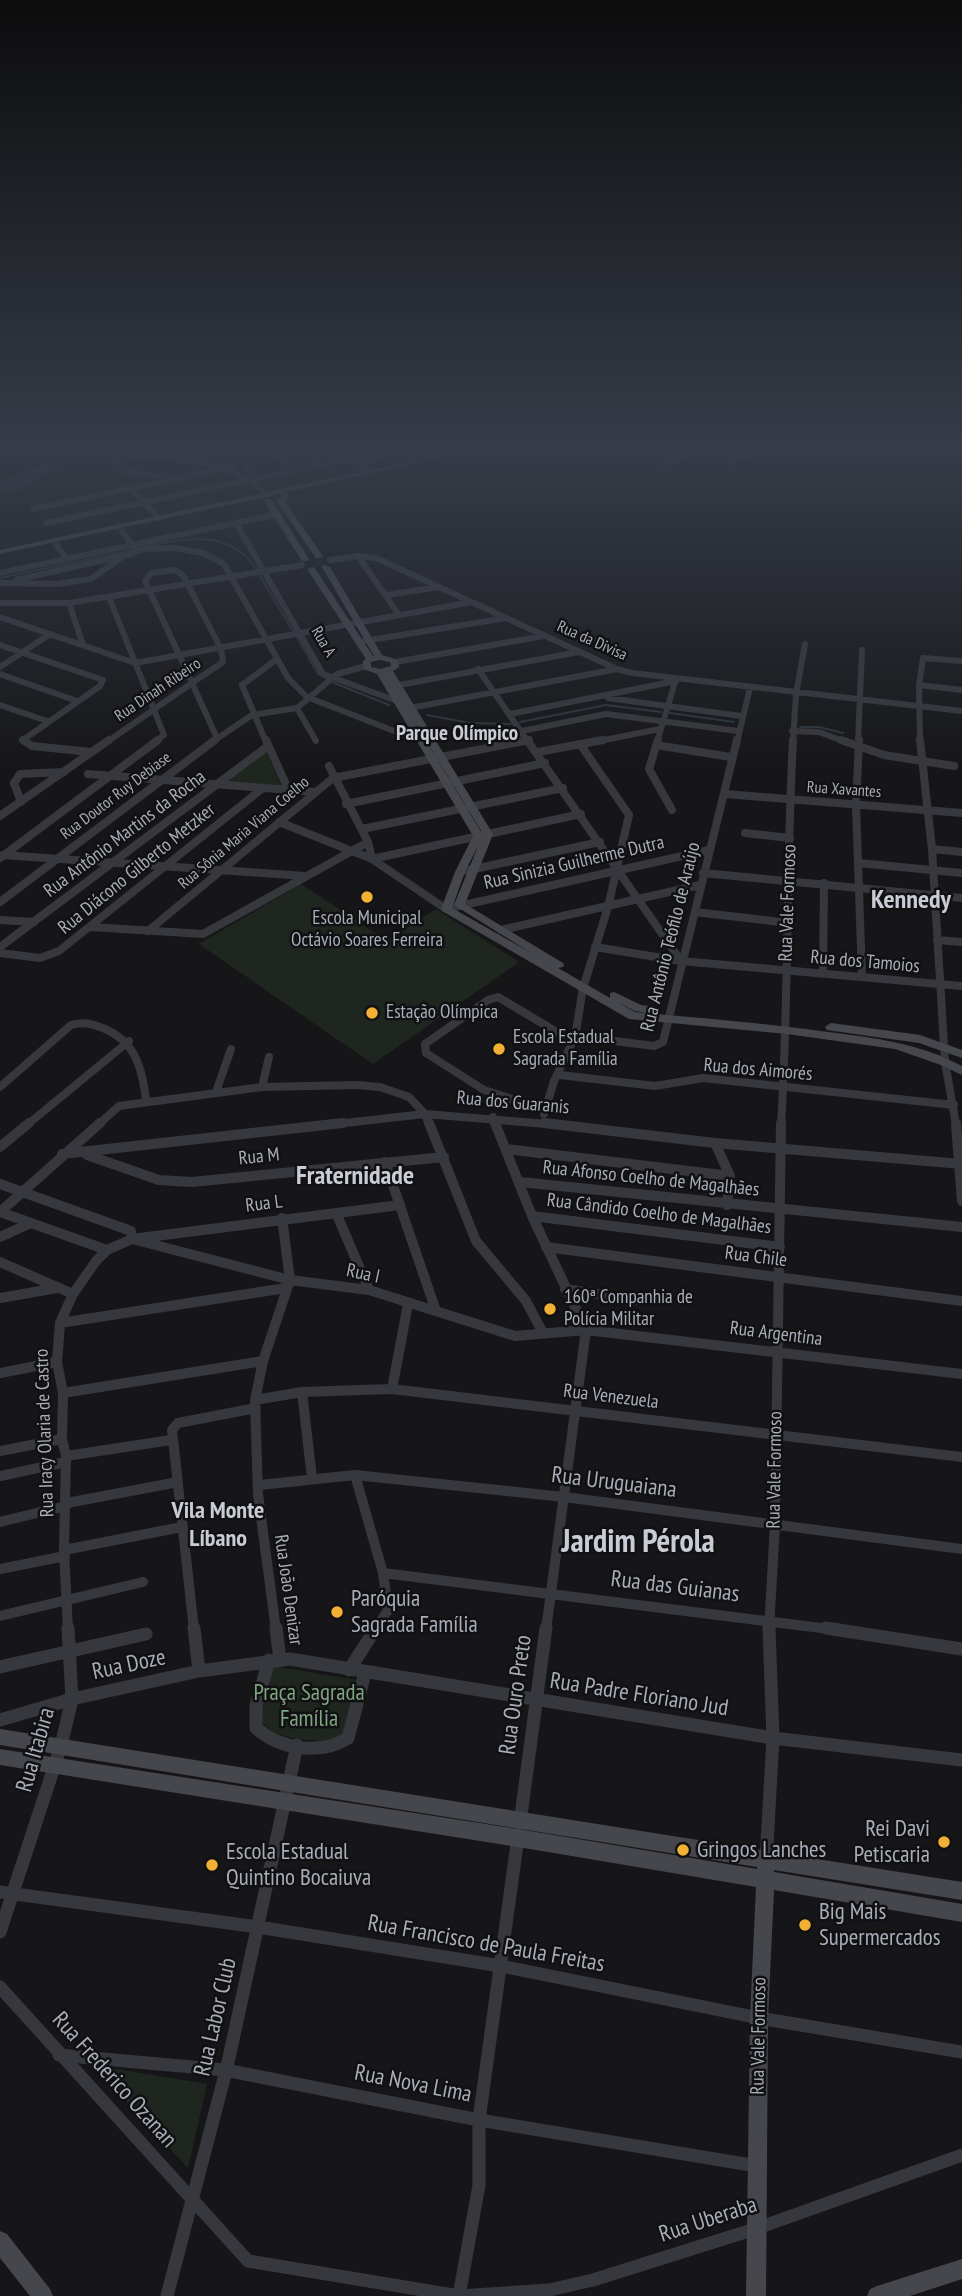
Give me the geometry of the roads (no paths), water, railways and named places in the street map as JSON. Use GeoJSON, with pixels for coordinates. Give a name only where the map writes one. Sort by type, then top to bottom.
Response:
{"type":"FeatureCollection","features":[{"type":"Feature","properties":{"kind":"street"},"geometry":{"type":"LineString","coordinates":[[0,573],[76,557]]}},
{"type":"Feature","properties":{"kind":"street"},"geometry":{"type":"LineString","coordinates":[[2,583],[115,557]]}},
{"type":"Feature","properties":{"kind":"street"},"geometry":{"type":"LineString","coordinates":[[2,583],[57,585],[93,579],[121,557]]}},
{"type":"Feature","properties":{"kind":"street"},"geometry":{"type":"LineString","coordinates":[[214,557],[231,578],[288,678],[307,697],[425,738]]}},
{"type":"Feature","properties":{"kind":"street","name":"Rua A"},"geometry":{"type":"LineString","coordinates":[[255,557],[323,674],[399,705]]}},
{"type":"Feature","properties":{"kind":"street"},"geometry":{"type":"LineString","coordinates":[[302,557],[372,661],[388,668],[413,707],[436,759],[483,835]]}},
{"type":"Feature","properties":{"kind":"street"},"geometry":{"type":"LineString","coordinates":[[306,564],[317,557]]}},
{"type":"Feature","properties":{"kind":"street"},"geometry":{"type":"LineString","coordinates":[[320,557],[328,564],[370,640],[372,661]]}},
{"type":"Feature","properties":{"kind":"street","name":"Rua da Divisa"},"geometry":{"type":"LineString","coordinates":[[328,564],[354,557]]}},
{"type":"Feature","properties":{"kind":"street"},"geometry":{"type":"LineString","coordinates":[[359,557],[399,615]]}},
{"type":"Feature","properties":{"kind":"street","name":"Rua da Divisa"},"geometry":{"type":"LineString","coordinates":[[368,557],[440,586],[617,669],[676,680],[962,711]]}},
{"type":"Feature","properties":{"kind":"street"},"geometry":{"type":"LineString","coordinates":[[0,603],[69,603],[306,564],[328,564]]}},
{"type":"Feature","properties":{"kind":"street"},"geometry":{"type":"LineString","coordinates":[[187,583],[179,571],[160,570],[146,576],[217,738]]}},
{"type":"Feature","properties":{"kind":"street","name":"Rua Dinah Ribeiro"},"geometry":{"type":"LineString","coordinates":[[0,817],[223,662],[220,649],[187,583]]}},
{"type":"Feature","properties":{"kind":"street"},"geometry":{"type":"LineString","coordinates":[[387,596],[440,586]]}},
{"type":"Feature","properties":{"kind":"street"},"geometry":{"type":"LineString","coordinates":[[1,856],[164,735],[109,597]]}},
{"type":"Feature","properties":{"kind":"street"},"geometry":{"type":"LineString","coordinates":[[0,617],[135,663],[472,602]]}},
{"type":"Feature","properties":{"kind":"street"},"geometry":{"type":"LineString","coordinates":[[69,603],[82,645]]}},
{"type":"Feature","properties":{"kind":"street"},"geometry":{"type":"LineString","coordinates":[[360,642],[507,618]]}},
{"type":"Feature","properties":{"kind":"street"},"geometry":{"type":"LineString","coordinates":[[0,667],[50,634]]}},
{"type":"Feature","properties":{"kind":"street"},"geometry":{"type":"LineString","coordinates":[[252,715],[297,708],[331,678],[372,661],[388,668],[546,636]]}},
{"type":"Feature","properties":{"kind":"street","name":"Rua Vale Formoso"},"geometry":{"type":"LineString","coordinates":[[756,2296],[759,2018],[773,1738],[769,1620],[777,1436],[779,1147],[786,1026],[785,970],[789,923],[792,732],[805,644]]}},
{"type":"Feature","properties":{"kind":"street"},"geometry":{"type":"LineString","coordinates":[[0,645],[104,682],[23,740],[25,744],[91,752]]}},
{"type":"Feature","properties":{"kind":"street"},"geometry":{"type":"LineString","coordinates":[[862,650],[856,805],[862,977]]}},
{"type":"Feature","properties":{"kind":"street"},"geometry":{"type":"LineString","coordinates":[[399,685],[581,652]]}},
{"type":"Feature","properties":{"kind":"street"},"geometry":{"type":"LineString","coordinates":[[962,661],[927,657],[922,659],[919,685],[920,762],[932,849],[945,1062],[954,1105],[962,1201]]}},
{"type":"Feature","properties":{"kind":"street"},"geometry":{"type":"LineString","coordinates":[[277,659],[242,685],[252,715],[288,789]]}},
{"type":"Feature","properties":{"kind":"street"},"geometry":{"type":"LineString","coordinates":[[388,668],[399,705],[425,738]]}},
{"type":"Feature","properties":{"kind":"street"},"geometry":{"type":"LineString","coordinates":[[478,669],[681,961]]}},
{"type":"Feature","properties":{"kind":"street"},"geometry":{"type":"LineString","coordinates":[[399,705],[413,707],[617,669]]}},
{"type":"Feature","properties":{"kind":"street"},"geometry":{"type":"LineString","coordinates":[[0,674],[77,701]]}},
{"type":"Feature","properties":{"kind":"street"},"geometry":{"type":"LineString","coordinates":[[510,715],[676,680],[649,768],[672,810]]}},
{"type":"Feature","properties":{"kind":"street"},"geometry":{"type":"LineString","coordinates":[[919,685],[962,690]]}},
{"type":"Feature","properties":{"kind":"street","name":"Rua Antônio Teófilo de Araújo"},"geometry":{"type":"LineString","coordinates":[[546,1110],[484,1090],[426,1053],[425,1044],[488,1000],[498,997],[560,1034],[660,1045],[750,688]]}},
{"type":"Feature","properties":{"kind":"street"},"geometry":{"type":"LineString","coordinates":[[598,696],[741,716]]}},
{"type":"Feature","properties":{"kind":"street"},"geometry":{"type":"LineString","coordinates":[[0,705],[47,721]]}},
{"type":"Feature","properties":{"kind":"street"},"geometry":{"type":"LineString","coordinates":[[297,708],[316,741]]}},
{"type":"Feature","properties":{"kind":"street"},"geometry":{"type":"LineString","coordinates":[[522,731],[606,714],[662,725],[738,731]]}},
{"type":"Feature","properties":{"kind":"street","name":"Rua Doutor Ruy Debiase"},"geometry":{"type":"LineString","coordinates":[[0,902],[217,738],[252,715]]}},
{"type":"Feature","properties":{"kind":"street"},"geometry":{"type":"LineString","coordinates":[[538,752],[662,725]]}},
{"type":"Feature","properties":{"kind":"street"},"geometry":{"type":"LineString","coordinates":[[792,732],[819,732],[884,755],[954,766]]}},
{"type":"Feature","properties":{"kind":"street","name":"Rua Sônia Maria Viana Coelho"},"geometry":{"type":"LineString","coordinates":[[149,931],[333,778],[529,740]]}},
{"type":"Feature","properties":{"kind":"street"},"geometry":{"type":"LineString","coordinates":[[542,1123],[554,1081],[560,1075],[575,1037],[584,984],[608,907],[629,816],[580,744]]}},
{"type":"Feature","properties":{"kind":"street"},"geometry":{"type":"LineString","coordinates":[[656,745],[731,757]]}},
{"type":"Feature","properties":{"kind":"street","name":"Rua Antônio Martins da Rocha"},"geometry":{"type":"LineString","coordinates":[[0,947],[268,746]]}},
{"type":"Feature","properties":{"kind":"street"},"geometry":{"type":"LineString","coordinates":[[346,804],[545,762]]}},
{"type":"Feature","properties":{"kind":"street"},"geometry":{"type":"LineString","coordinates":[[328,766],[346,804],[362,829],[372,859]]}},
{"type":"Feature","properties":{"kind":"street"},"geometry":{"type":"LineString","coordinates":[[21,802],[15,783],[20,774],[36,771],[64,772]]}},
{"type":"Feature","properties":{"kind":"street"},"geometry":{"type":"LineString","coordinates":[[88,774],[315,792]]}},
{"type":"Feature","properties":{"kind":"street","name":"Rua Diácono Gilberto Metzker"},"geometry":{"type":"LineString","coordinates":[[0,953],[50,956],[263,788]]}},
{"type":"Feature","properties":{"kind":"street"},"geometry":{"type":"LineString","coordinates":[[362,829],[563,789]]}},
{"type":"Feature","properties":{"kind":"street","name":"Rua Xavantes"},"geometry":{"type":"LineString","coordinates":[[725,794],[962,813]]}},
{"type":"Feature","properties":{"kind":"street"},"geometry":{"type":"LineString","coordinates":[[372,859],[581,814]]}},
{"type":"Feature","properties":{"kind":"street"},"geometry":{"type":"LineString","coordinates":[[279,821],[372,859],[446,909],[584,984],[639,1008],[668,1017],[886,1032],[962,1054]]}},
{"type":"Feature","properties":{"kind":"street"},"geometry":{"type":"LineString","coordinates":[[745,833],[790,838]]}},
{"type":"Feature","properties":{"kind":"street"},"geometry":{"type":"LineString","coordinates":[[446,909],[483,835]]}},
{"type":"Feature","properties":{"kind":"street"},"geometry":{"type":"LineString","coordinates":[[91,926],[203,934],[368,842]]}},
{"type":"Feature","properties":{"kind":"street"},"geometry":{"type":"LineString","coordinates":[[465,871],[600,842]]}},
{"type":"Feature","properties":{"kind":"street"},"geometry":{"type":"LineString","coordinates":[[932,849],[962,852]]}},
{"type":"Feature","properties":{"kind":"street","name":"Rua Sinizia Guilherme Dutra"},"geometry":{"type":"LineString","coordinates":[[446,909],[618,868],[709,850]]}},
{"type":"Feature","properties":{"kind":"street"},"geometry":{"type":"LineString","coordinates":[[1,856],[305,876]]}},
{"type":"Feature","properties":{"kind":"street"},"geometry":{"type":"LineString","coordinates":[[859,863],[962,873]]}},
{"type":"Feature","properties":{"kind":"street"},"geometry":{"type":"LineString","coordinates":[[465,871],[459,905],[584,984]]}},
{"type":"Feature","properties":{"kind":"street"},"geometry":{"type":"LineString","coordinates":[[703,873],[962,898]]}},
{"type":"Feature","properties":{"kind":"street"},"geometry":{"type":"LineString","coordinates":[[823,973],[824,883]]}},
{"type":"Feature","properties":{"kind":"street"},"geometry":{"type":"LineString","coordinates":[[501,930],[700,885]]}},
{"type":"Feature","properties":{"kind":"street"},"geometry":{"type":"LineString","coordinates":[[695,912],[789,923]]}},
{"type":"Feature","properties":{"kind":"street"},"geometry":{"type":"LineString","coordinates":[[0,920],[34,922]]}},
{"type":"Feature","properties":{"kind":"street"},"geometry":{"type":"LineString","coordinates":[[937,940],[962,942]]}},
{"type":"Feature","properties":{"kind":"street","name":"Rua dos Tamoios"},"geometry":{"type":"LineString","coordinates":[[595,947],[681,961],[962,986]]}},
{"type":"Feature","properties":{"kind":"street"},"geometry":{"type":"LineString","coordinates":[[0,1087],[76,1023],[106,1029],[129,1041],[142,1070],[146,1100]]}},
{"type":"Feature","properties":{"kind":"street"},"geometry":{"type":"LineString","coordinates":[[786,1026],[896,1045],[945,1062],[962,1071]]}},
{"type":"Feature","properties":{"kind":"street"},"geometry":{"type":"LineString","coordinates":[[0,1147],[129,1041]]}},
{"type":"Feature","properties":{"kind":"street"},"geometry":{"type":"LineString","coordinates":[[216,1092],[231,1049]]}},
{"type":"Feature","properties":{"kind":"street"},"geometry":{"type":"LineString","coordinates":[[262,1087],[270,1057]]}},
{"type":"Feature","properties":{"kind":"street","name":"Rua dos Aimorés"},"geometry":{"type":"LineString","coordinates":[[560,1075],[655,1086],[703,1078],[954,1105]]}},
{"type":"Feature","properties":{"kind":"street"},"geometry":{"type":"LineString","coordinates":[[0,1184],[23,1191],[131,1231],[132,1240],[107,1250],[0,1212],[23,1191],[62,1154],[119,1106],[146,1100],[262,1087],[380,1087],[409,1097],[425,1114],[476,1241],[526,1301],[543,1333]]}},
{"type":"Feature","properties":{"kind":"street","name":"Rua dos Guaranis"},"geometry":{"type":"LineString","coordinates":[[62,1154],[425,1114],[493,1117],[715,1143],[961,1164]]}},
{"type":"Feature","properties":{"kind":"street"},"geometry":{"type":"LineString","coordinates":[[493,1117],[532,1216],[586,1330]]}},
{"type":"Feature","properties":{"kind":"street"},"geometry":{"type":"LineString","coordinates":[[715,1143],[730,1176],[727,1205]]}},
{"type":"Feature","properties":{"kind":"street"},"geometry":{"type":"LineString","coordinates":[[506,1149],[730,1176]]}},
{"type":"Feature","properties":{"kind":"street","name":"Rua M"},"geometry":{"type":"LineString","coordinates":[[82,1153],[159,1180],[192,1182],[444,1157]]}},
{"type":"Feature","properties":{"kind":"street"},"geometry":{"type":"LineString","coordinates":[[385,1162],[435,1308]]}},
{"type":"Feature","properties":{"kind":"street","name":"Rua Afonso Coelho de Magalhães"},"geometry":{"type":"LineString","coordinates":[[520,1182],[778,1211],[962,1227]]}},
{"type":"Feature","properties":{"kind":"street","name":"Rua L"},"geometry":{"type":"LineString","coordinates":[[132,1240],[282,1218],[337,1215],[400,1205]]}},
{"type":"Feature","properties":{"kind":"street"},"geometry":{"type":"LineString","coordinates":[[337,1215],[369,1290]]}},
{"type":"Feature","properties":{"kind":"street","name":"Rua Cândido Coelho de Magalhães"},"geometry":{"type":"LineString","coordinates":[[532,1216],[780,1247]]}},
{"type":"Feature","properties":{"kind":"street"},"geometry":{"type":"LineString","coordinates":[[61,1323],[288,1284],[282,1218]]}},
{"type":"Feature","properties":{"kind":"street"},"geometry":{"type":"LineString","coordinates":[[0,1237],[31,1223]]}},
{"type":"Feature","properties":{"kind":"street","name":"Rua I"},"geometry":{"type":"LineString","coordinates":[[132,1240],[288,1284],[369,1290],[408,1304],[435,1308],[515,1336],[586,1330]]}},
{"type":"Feature","properties":{"kind":"street","name":"Rua Chile"},"geometry":{"type":"LineString","coordinates":[[547,1247],[962,1301]]}},
{"type":"Feature","properties":{"kind":"street","name":"Rua Iracy Olaria de Castro"},"geometry":{"type":"LineString","coordinates":[[72,1699],[64,1553],[66,1459],[62,1439],[63,1393],[57,1362],[61,1323],[73,1294],[107,1250]]}},
{"type":"Feature","properties":{"kind":"street"},"geometry":{"type":"LineString","coordinates":[[0,1262],[73,1294]]}},
{"type":"Feature","properties":{"kind":"street","name":"Rua João Denizar"},"geometry":{"type":"LineString","coordinates":[[275,1660],[258,1494],[260,1485],[256,1404],[263,1361],[288,1284]]}},
{"type":"Feature","properties":{"kind":"street"},"geometry":{"type":"LineString","coordinates":[[0,1298],[59,1288]]}},
{"type":"Feature","properties":{"kind":"street"},"geometry":{"type":"LineString","coordinates":[[565,1289],[637,1300]]}},
{"type":"Feature","properties":{"kind":"street"},"geometry":{"type":"LineString","coordinates":[[392,1389],[408,1304]]}},
{"type":"Feature","properties":{"kind":"street","name":"Rua Argentina"},"geometry":{"type":"LineString","coordinates":[[586,1330],[962,1374]]}},
{"type":"Feature","properties":{"kind":"street","name":"Rua Ouro Preto"},"geometry":{"type":"LineString","coordinates":[[459,2296],[479,2185],[479,2120],[586,1330]]}},
{"type":"Feature","properties":{"kind":"street"},"geometry":{"type":"LineString","coordinates":[[63,1393],[263,1361]]}},
{"type":"Feature","properties":{"kind":"street"},"geometry":{"type":"LineString","coordinates":[[0,1373],[57,1362]]}},
{"type":"Feature","properties":{"kind":"street","name":"Rua Venezuela"},"geometry":{"type":"LineString","coordinates":[[171,1440],[174,1425],[302,1392],[392,1389],[962,1457]]}},
{"type":"Feature","properties":{"kind":"street"},"geometry":{"type":"LineString","coordinates":[[302,1392],[312,1478]]}},
{"type":"Feature","properties":{"kind":"street"},"geometry":{"type":"LineString","coordinates":[[0,1451],[62,1439]]}},
{"type":"Feature","properties":{"kind":"street"},"geometry":{"type":"LineString","coordinates":[[0,1476],[66,1459],[171,1440],[199,1671]]}},
{"type":"Feature","properties":{"kind":"street"},"geometry":{"type":"LineString","coordinates":[[349,1670],[388,1610],[383,1573],[355,1475]]}},
{"type":"Feature","properties":{"kind":"street","name":"Rua Uruguaiana"},"geometry":{"type":"LineString","coordinates":[[260,1485],[355,1475],[564,1497],[962,1549]]}},
{"type":"Feature","properties":{"kind":"street"},"geometry":{"type":"LineString","coordinates":[[0,1522],[66,1504],[178,1482]]}},
{"type":"Feature","properties":{"kind":"street"},"geometry":{"type":"LineString","coordinates":[[0,1569],[182,1527]]}},
{"type":"Feature","properties":{"kind":"street","name":"Rua das Guianas"},"geometry":{"type":"LineString","coordinates":[[383,1573],[769,1620],[962,1649]]}},
{"type":"Feature","properties":{"kind":"street"},"geometry":{"type":"LineString","coordinates":[[0,1616],[67,1598],[144,1582]]}},
{"type":"Feature","properties":{"kind":"street"},"geometry":{"type":"LineString","coordinates":[[0,1667],[68,1649],[146,1634]]}},
{"type":"Feature","properties":{"kind":"street"},"geometry":{"type":"LineString","coordinates":[[275,1660],[256,1706],[257,1728],[271,1739],[297,1745],[333,1746],[348,1738],[365,1673]]}},
{"type":"Feature","properties":{"kind":"street","name":"Rua Padre Floriano Jud"},"geometry":{"type":"LineString","coordinates":[[275,1660],[538,1699],[773,1738],[962,1760]]}},
{"type":"Feature","properties":{"kind":"street","name":"Rua Doze"},"geometry":{"type":"LineString","coordinates":[[0,1720],[72,1699],[199,1671],[275,1660]]}},
{"type":"Feature","properties":{"kind":"street","name":"Rua Itabira"},"geometry":{"type":"LineString","coordinates":[[0,1932],[15,1894],[61,1746],[72,1699]]}},
{"type":"Feature","properties":{"kind":"street"},"geometry":{"type":"LineString","coordinates":[[0,1737],[520,1818],[766,1861],[962,1891]]}},
{"type":"Feature","properties":{"kind":"street","name":"Rua Labor Club"},"geometry":{"type":"LineString","coordinates":[[167,2296],[194,2203],[258,1927],[282,1802],[297,1745]]}},
{"type":"Feature","properties":{"kind":"street"},"geometry":{"type":"LineString","coordinates":[[0,1757],[518,1838],[765,1882],[962,1913]]}},
{"type":"Feature","properties":{"kind":"street","name":"Rua Francisco de Paula Freitas"},"geometry":{"type":"LineString","coordinates":[[0,1892],[258,1927],[501,1966],[759,2018],[962,2052]]}},
{"type":"Feature","properties":{"kind":"street","name":"Rua Frederico Ozanan"},"geometry":{"type":"LineString","coordinates":[[0,1987],[194,2203]]}},
{"type":"Feature","properties":{"kind":"street","name":"Rua Nova Lima"},"geometry":{"type":"LineString","coordinates":[[59,2055],[225,2070],[479,2120],[757,2166]]}},
{"type":"Feature","properties":{"kind":"street","name":"Rua Uberaba"},"geometry":{"type":"LineString","coordinates":[[194,2203],[248,2261],[459,2296],[548,2290],[570,2285],[755,2229],[962,2155]]}},
{"type":"Feature","properties":{"kind":"street"},"geometry":{"type":"LineString","coordinates":[[0,2241],[43,2296]]}},
{"type":"Feature","properties":{"kind":"street"},"geometry":{"type":"LineString","coordinates":[[877,2296],[962,2269]]}},
{"type":"Feature","properties":{"kind":"waterway"},"geometry":{"type":"LineString","coordinates":[[0,578],[98,557]]}},
{"type":"Feature","properties":{"kind":"waterway"},"geometry":{"type":"LineString","coordinates":[[246,557],[257,570]]}},
{"type":"Feature","properties":{"kind":"waterway"},"geometry":{"type":"LineString","coordinates":[[259,574],[294,633]]}},
{"type":"Feature","properties":{"kind":"waterway"},"geometry":{"type":"LineString","coordinates":[[297,637],[318,674],[326,678]]}},
{"type":"Feature","properties":{"kind":"waterway"},"geometry":{"type":"LineString","coordinates":[[332,682],[389,705]]}},
{"type":"Feature","properties":{"kind":"waterway"},"geometry":{"type":"LineString","coordinates":[[520,722],[606,705],[661,712]]}},
{"type":"Feature","properties":{"kind":"waterway"},"geometry":{"type":"LineString","coordinates":[[670,713],[734,722]]}},
{"type":"Feature","properties":{"kind":"waterway"},"geometry":{"type":"LineString","coordinates":[[427,715],[470,723],[511,724]]}},
{"type":"Feature","properties":{"kind":"waterway"},"geometry":{"type":"LineString","coordinates":[[800,727],[819,727],[843,733]]}},
{"type":"Feature","properties":{"kind":"place","name":"Escola Municipal Octávio Soares Ferreira"},"geometry":{"type":"Point","coordinates":[367,897]}},
{"type":"Feature","properties":{"kind":"place","name":"Estação Olímpica"},"geometry":{"type":"Point","coordinates":[372,1013]}},
{"type":"Feature","properties":{"kind":"place","name":"Escola Estadual Sagrada Família"},"geometry":{"type":"Point","coordinates":[499,1049]}},
{"type":"Feature","properties":{"kind":"place","name":"160ª Companhia de Polícia Militar"},"geometry":{"type":"Point","coordinates":[550,1309]}},
{"type":"Feature","properties":{"kind":"place","name":"Paróquia Sagrada Família"},"geometry":{"type":"Point","coordinates":[337,1612]}},
{"type":"Feature","properties":{"kind":"place","name":"Rei Davi Petiscaria"},"geometry":{"type":"Point","coordinates":[944,1842]}},
{"type":"Feature","properties":{"kind":"place","name":"Gringos Lanches"},"geometry":{"type":"Point","coordinates":[683,1850]}},
{"type":"Feature","properties":{"kind":"place","name":"Escola Estadual Quintino Bocaiuva"},"geometry":{"type":"Point","coordinates":[212,1865]}},
{"type":"Feature","properties":{"kind":"place","name":"Big Mais Supermercados"},"geometry":{"type":"Point","coordinates":[805,1925]}},
{"type":"Feature","properties":{"kind":"district","name":"Parque Olímpico"},"geometry":{"type":"Point","coordinates":[457,734]}},
{"type":"Feature","properties":{"kind":"district","name":"Kennedy"},"geometry":{"type":"Point","coordinates":[911,901]}},
{"type":"Feature","properties":{"kind":"district","name":"Fraternidade"},"geometry":{"type":"Point","coordinates":[355,1177]}},
{"type":"Feature","properties":{"kind":"district","name":"Vila Monte Líbano"},"geometry":{"type":"Point","coordinates":[218,1525]}},
{"type":"Feature","properties":{"kind":"district","name":"Jardim Pérola"},"geometry":{"type":"Point","coordinates":[638,1543]}},
{"type":"Feature","properties":{"kind":"park label","name":"Praça Sagrada Família"},"geometry":{"type":"Point","coordinates":[309,1706]}}]}
